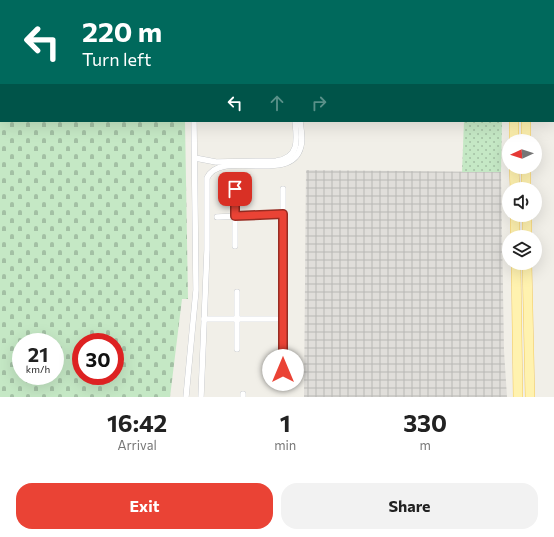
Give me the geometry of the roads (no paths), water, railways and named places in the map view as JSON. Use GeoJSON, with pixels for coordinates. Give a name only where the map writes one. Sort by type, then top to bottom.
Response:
{"type":"FeatureCollection","features":[{"type":"Feature","properties":{"kind":"main road"},"geometry":{"type":"LineString","coordinates":[[514,122],[514,134]]}},
{"type":"Feature","properties":{"kind":"main road"},"geometry":{"type":"LineString","coordinates":[[526,122],[526,134]]}},
{"type":"Feature","properties":{"kind":"main road"},"geometry":{"type":"LineString","coordinates":[[516,270],[518,397]]}},
{"type":"Feature","properties":{"kind":"main road"},"geometry":{"type":"LineString","coordinates":[[527,270],[530,397]]}},
{"type":"Feature","properties":{"kind":"street"},"geometry":{"type":"LineString","coordinates":[[186,397],[196,290],[194,122]]}},
{"type":"Feature","properties":{"kind":"street"},"geometry":{"type":"LineString","coordinates":[[195,158],[212,161],[276,161],[283,159],[292,152],[296,146],[297,138],[295,122]]}},
{"type":"Feature","properties":{"kind":"street"},"geometry":{"type":"LineString","coordinates":[[201,397],[207,250],[206,181],[208,175],[213,170],[222,166],[277,165],[288,162],[297,155],[300,148],[302,140],[300,122]]}},
{"type":"Feature","properties":{"kind":"street"},"geometry":{"type":"LineString","coordinates":[[212,161],[213,170]]}},
{"type":"Feature","properties":{"kind":"street"},"geometry":{"type":"LineString","coordinates":[[235,189],[235,246]]}},
{"type":"Feature","properties":{"kind":"street"},"geometry":{"type":"LineString","coordinates":[[283,189],[283,370]]}},
{"type":"Feature","properties":{"kind":"street"},"geometry":{"type":"LineString","coordinates":[[217,217],[283,214]]}},
{"type":"Feature","properties":{"kind":"street"},"geometry":{"type":"LineString","coordinates":[[237,292],[237,349]]}},
{"type":"Feature","properties":{"kind":"street"},"geometry":{"type":"LineString","coordinates":[[204,319],[283,319]]}}]}
